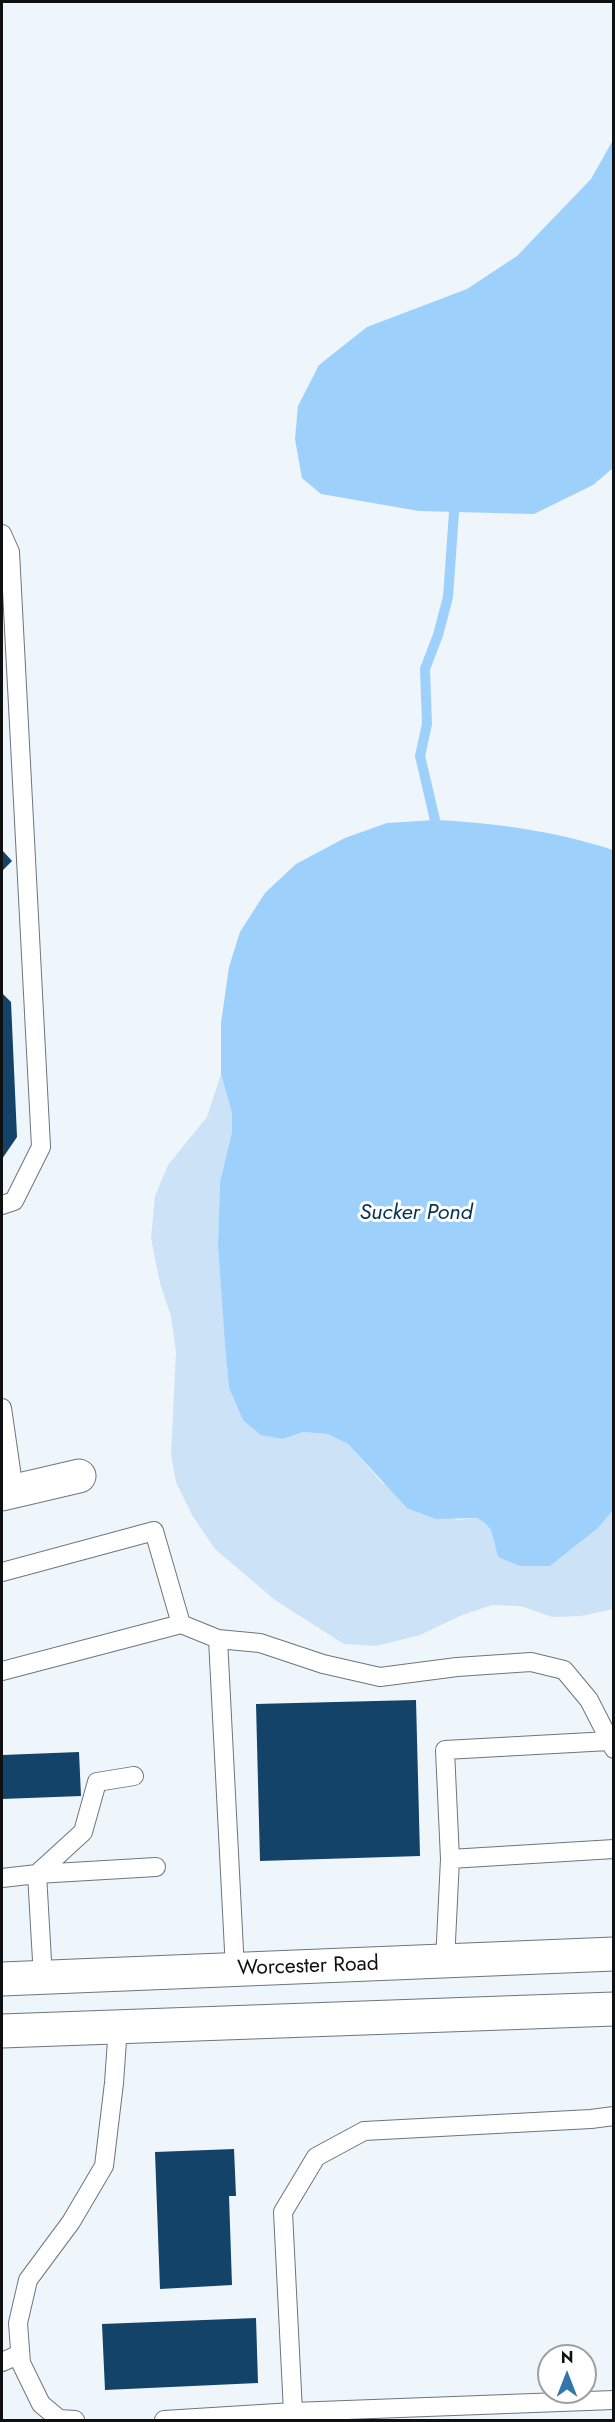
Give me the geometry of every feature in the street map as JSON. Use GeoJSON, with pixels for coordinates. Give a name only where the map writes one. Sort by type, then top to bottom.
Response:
{"type":"FeatureCollection","features":[{"type":"Feature","properties":{"kind":"main road"},"geometry":{"type":"LineString","coordinates":[[8,1493],[79,1476]]}},
{"type":"Feature","properties":{"kind":"main road","name":"Worcester Road"},"geometry":{"type":"LineString","coordinates":[[2,1979],[614,1954]]}},
{"type":"Feature","properties":{"kind":"main road"},"geometry":{"type":"LineString","coordinates":[[2,2031],[614,2009]]}},
{"type":"Feature","properties":{"kind":"lane"},"geometry":{"type":"LineString","coordinates":[[2,534],[10,552],[41,1147],[14,1201],[2,1205]]}},
{"type":"Feature","properties":{"kind":"lane"},"geometry":{"type":"LineString","coordinates":[[2,1408],[8,1493]]}},
{"type":"Feature","properties":{"kind":"lane"},"geometry":{"type":"LineString","coordinates":[[2,1572],[154,1531],[181,1624]]}},
{"type":"Feature","properties":{"kind":"lane"},"geometry":{"type":"LineString","coordinates":[[2,1671],[181,1624],[219,1639],[260,1643],[323,1664],[380,1677],[456,1667],[531,1662],[564,1670],[589,1700],[611,1745],[445,1750],[450,1859],[445,1962]]}},
{"type":"Feature","properties":{"kind":"lane"},"geometry":{"type":"LineString","coordinates":[[219,1639],[235,1970]]}},
{"type":"Feature","properties":{"kind":"lane"},"geometry":{"type":"LineString","coordinates":[[37,1874],[83,1832],[97,1782],[134,1776]]}},
{"type":"Feature","properties":{"kind":"lane"},"geometry":{"type":"LineString","coordinates":[[450,1859],[614,1849]]}},
{"type":"Feature","properties":{"kind":"lane"},"geometry":{"type":"LineString","coordinates":[[2,1878],[156,1867]]}},
{"type":"Feature","properties":{"kind":"lane"},"geometry":{"type":"LineString","coordinates":[[37,1874],[43,1978]]}},
{"type":"Feature","properties":{"kind":"lane"},"geometry":{"type":"LineString","coordinates":[[75,2421],[59,2419],[41,2404],[21,2363],[18,2323],[28,2280],[71,2222],[104,2166],[118,2026]]}},
{"type":"Feature","properties":{"kind":"lane"},"geometry":{"type":"LineString","coordinates":[[293,2412],[283,2212],[316,2157],[364,2131],[614,2116]]}},
{"type":"Feature","properties":{"kind":"lane"},"geometry":{"type":"LineString","coordinates":[[2,2361],[20,2354]]}},
{"type":"Feature","properties":{"kind":"lane"},"geometry":{"type":"LineString","coordinates":[[164,2421],[293,2412],[614,2400]]}},
{"type":"Feature","properties":{"kind":"shaded area"},"geometry":{"type":"Polygon","coordinates":[[[221,1074],[232,1113],[232,1132],[220,1182],[218,1246],[229,1388],[243,1420],[283,1439],[303,1432],[328,1434],[348,1444],[382,1483],[457,1520],[477,1518],[486,1523],[491,1530],[498,1557],[550,1566],[598,1528],[613,1510],[613,1609],[581,1616],[552,1617],[521,1606],[492,1605],[462,1615],[420,1635],[376,1646],[344,1644],[275,1600],[215,1549],[192,1515],[176,1482],[171,1455],[176,1352],[171,1316],[160,1283],[151,1238],[155,1196],[168,1165],[207,1117],[221,1074]]]}},
{"type":"Feature","properties":{"kind":"water"},"geometry":{"type":"Polygon","coordinates":[[[613,140],[613,468],[593,485],[534,514],[419,511],[321,494],[302,478],[295,439],[298,406],[319,365],[367,327],[467,289],[517,256],[591,179],[613,140]]]}},
{"type":"Feature","properties":{"kind":"water","name":"Sucker Pond"},"geometry":{"type":"Polygon","coordinates":[[[435,820],[525,829],[613,850],[613,1510],[598,1528],[550,1566],[520,1566],[498,1557],[491,1530],[477,1518],[436,1519],[407,1508],[348,1444],[328,1434],[303,1432],[283,1439],[261,1435],[243,1420],[229,1388],[218,1246],[220,1182],[232,1132],[232,1113],[221,1074],[221,1023],[229,967],[240,932],[265,893],[296,864],[345,838],[387,823],[435,820]]]}},
{"type":"Feature","properties":{"kind":"building"},"geometry":{"type":"Polygon","coordinates":[[[2,850],[12,861],[2,871],[2,850]]]}},
{"type":"Feature","properties":{"kind":"building"},"geometry":{"type":"Polygon","coordinates":[[[2,993],[11,1002],[17,1137],[2,1159],[2,993]]]}},
{"type":"Feature","properties":{"kind":"building"},"geometry":{"type":"Polygon","coordinates":[[[416,1700],[420,1856],[260,1861],[256,1704],[416,1700]]]}},
{"type":"Feature","properties":{"kind":"building"},"geometry":{"type":"Polygon","coordinates":[[[79,1752],[81,1796],[2,1799],[2,1755],[79,1752]]]}},
{"type":"Feature","properties":{"kind":"building"},"geometry":{"type":"Polygon","coordinates":[[[234,2149],[236,2196],[229,2196],[232,2285],[160,2289],[155,2152],[234,2149]]]}},
{"type":"Feature","properties":{"kind":"building"},"geometry":{"type":"Polygon","coordinates":[[[256,2318],[258,2383],[105,2390],[102,2324],[256,2318]]]}},
{"type":"Feature","properties":{"kind":"waterway"},"geometry":{"type":"LineString","coordinates":[[435,820],[420,756],[427,724],[425,669],[438,635],[448,597],[454,512]]}}]}
